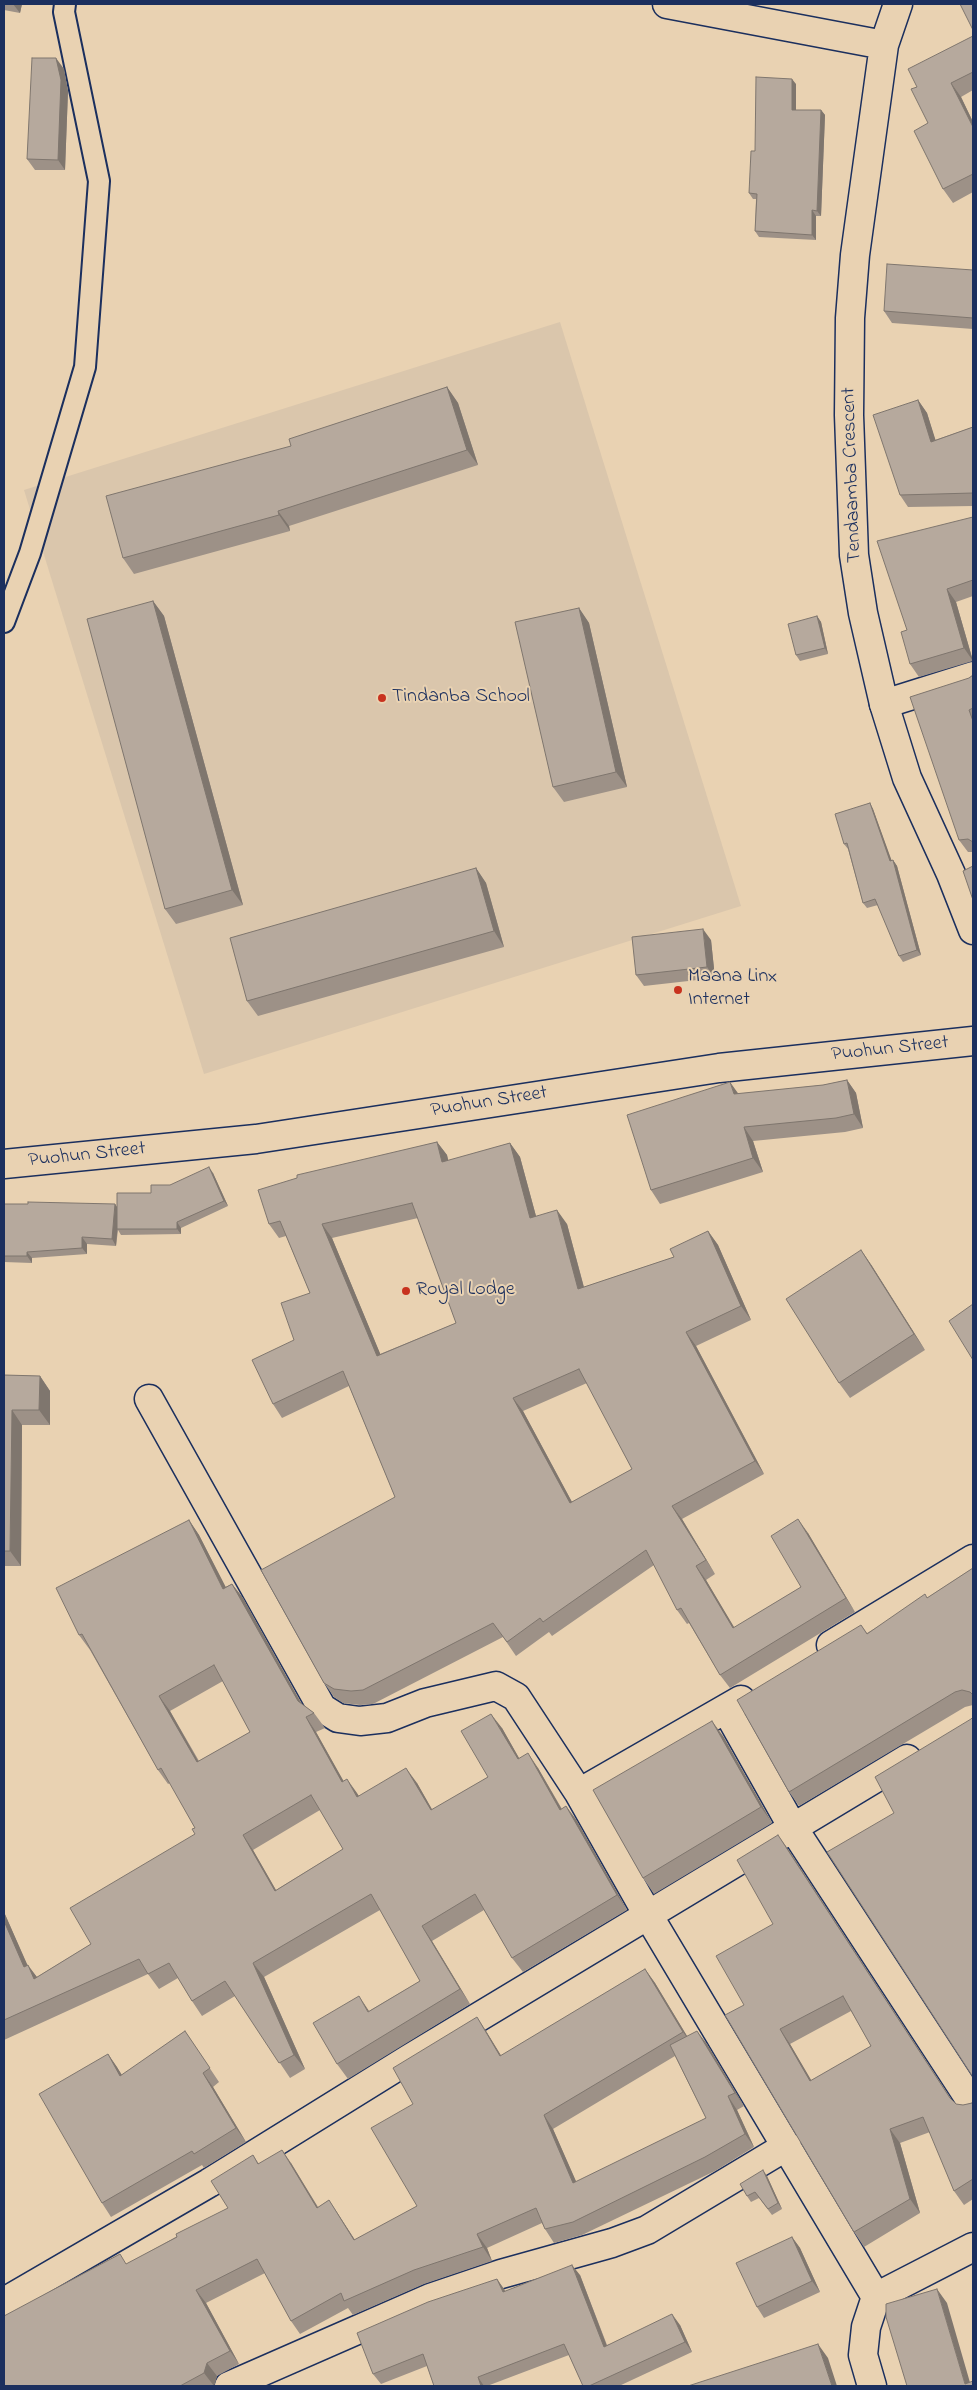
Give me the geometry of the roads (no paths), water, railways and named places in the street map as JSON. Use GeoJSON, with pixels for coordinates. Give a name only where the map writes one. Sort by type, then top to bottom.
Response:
{"type":"FeatureCollection","features":[{"type":"Feature","properties":{"kind":"street"},"geometry":{"type":"LineString","coordinates":[[666,4],[884,45]]}},
{"type":"Feature","properties":{"kind":"street","name":"Tendaamba Crescent"},"geometry":{"type":"LineString","coordinates":[[898,4],[884,45],[855,255],[850,318],[849,416],[854,555],[863,613],[884,704],[907,778],[962,871],[973,930]]}},
{"type":"Feature","properties":{"kind":"street"},"geometry":{"type":"LineString","coordinates":[[884,704],[973,676]]}},
{"type":"Feature","properties":{"kind":"street","name":"Puohun Street"},"geometry":{"type":"LineString","coordinates":[[4,1164],[256,1139],[719,1068],[973,1041]]}},
{"type":"Feature","properties":{"kind":"street"},"geometry":{"type":"LineString","coordinates":[[149,1399],[322,1708],[338,1718],[360,1721],[387,1718],[425,1703],[496,1686],[516,1697],[579,1792],[648,1915],[876,2297]]}},
{"type":"Feature","properties":{"kind":"street"},"geometry":{"type":"LineString","coordinates":[[811,1657],[973,1559]]}},
{"type":"Feature","properties":{"kind":"street"},"geometry":{"type":"LineString","coordinates":[[579,1792],[760,1688]]}},
{"type":"Feature","properties":{"kind":"street"},"geometry":{"type":"LineString","coordinates":[[726,1709],[793,1828],[973,2104]]}},
{"type":"Feature","properties":{"kind":"street"},"geometry":{"type":"LineString","coordinates":[[4,2302],[209,2183],[927,1747]]}},
{"type":"Feature","properties":{"kind":"street"},"geometry":{"type":"LineString","coordinates":[[229,2386],[430,2298],[501,2274],[647,2230],[787,2146]]}},
{"type":"Feature","properties":{"kind":"street"},"geometry":{"type":"LineString","coordinates":[[872,2386],[863,2355],[866,2326],[876,2297],[973,2247]]}},
{"type":"Feature","properties":{"kind":"lane"},"geometry":{"type":"LineString","coordinates":[[4,622],[30,553],[85,367],[99,181],[64,12],[65,4]]}},
{"type":"Feature","properties":{"kind":"place","name":"Tindanba School"},"geometry":{"type":"Point","coordinates":[382,698]}},
{"type":"Feature","properties":{"kind":"place","name":"Maana Linx Internet"},"geometry":{"type":"Point","coordinates":[678,990]}},
{"type":"Feature","properties":{"kind":"place","name":"Royal Lodge"},"geometry":{"type":"Point","coordinates":[406,1291]}}]}
